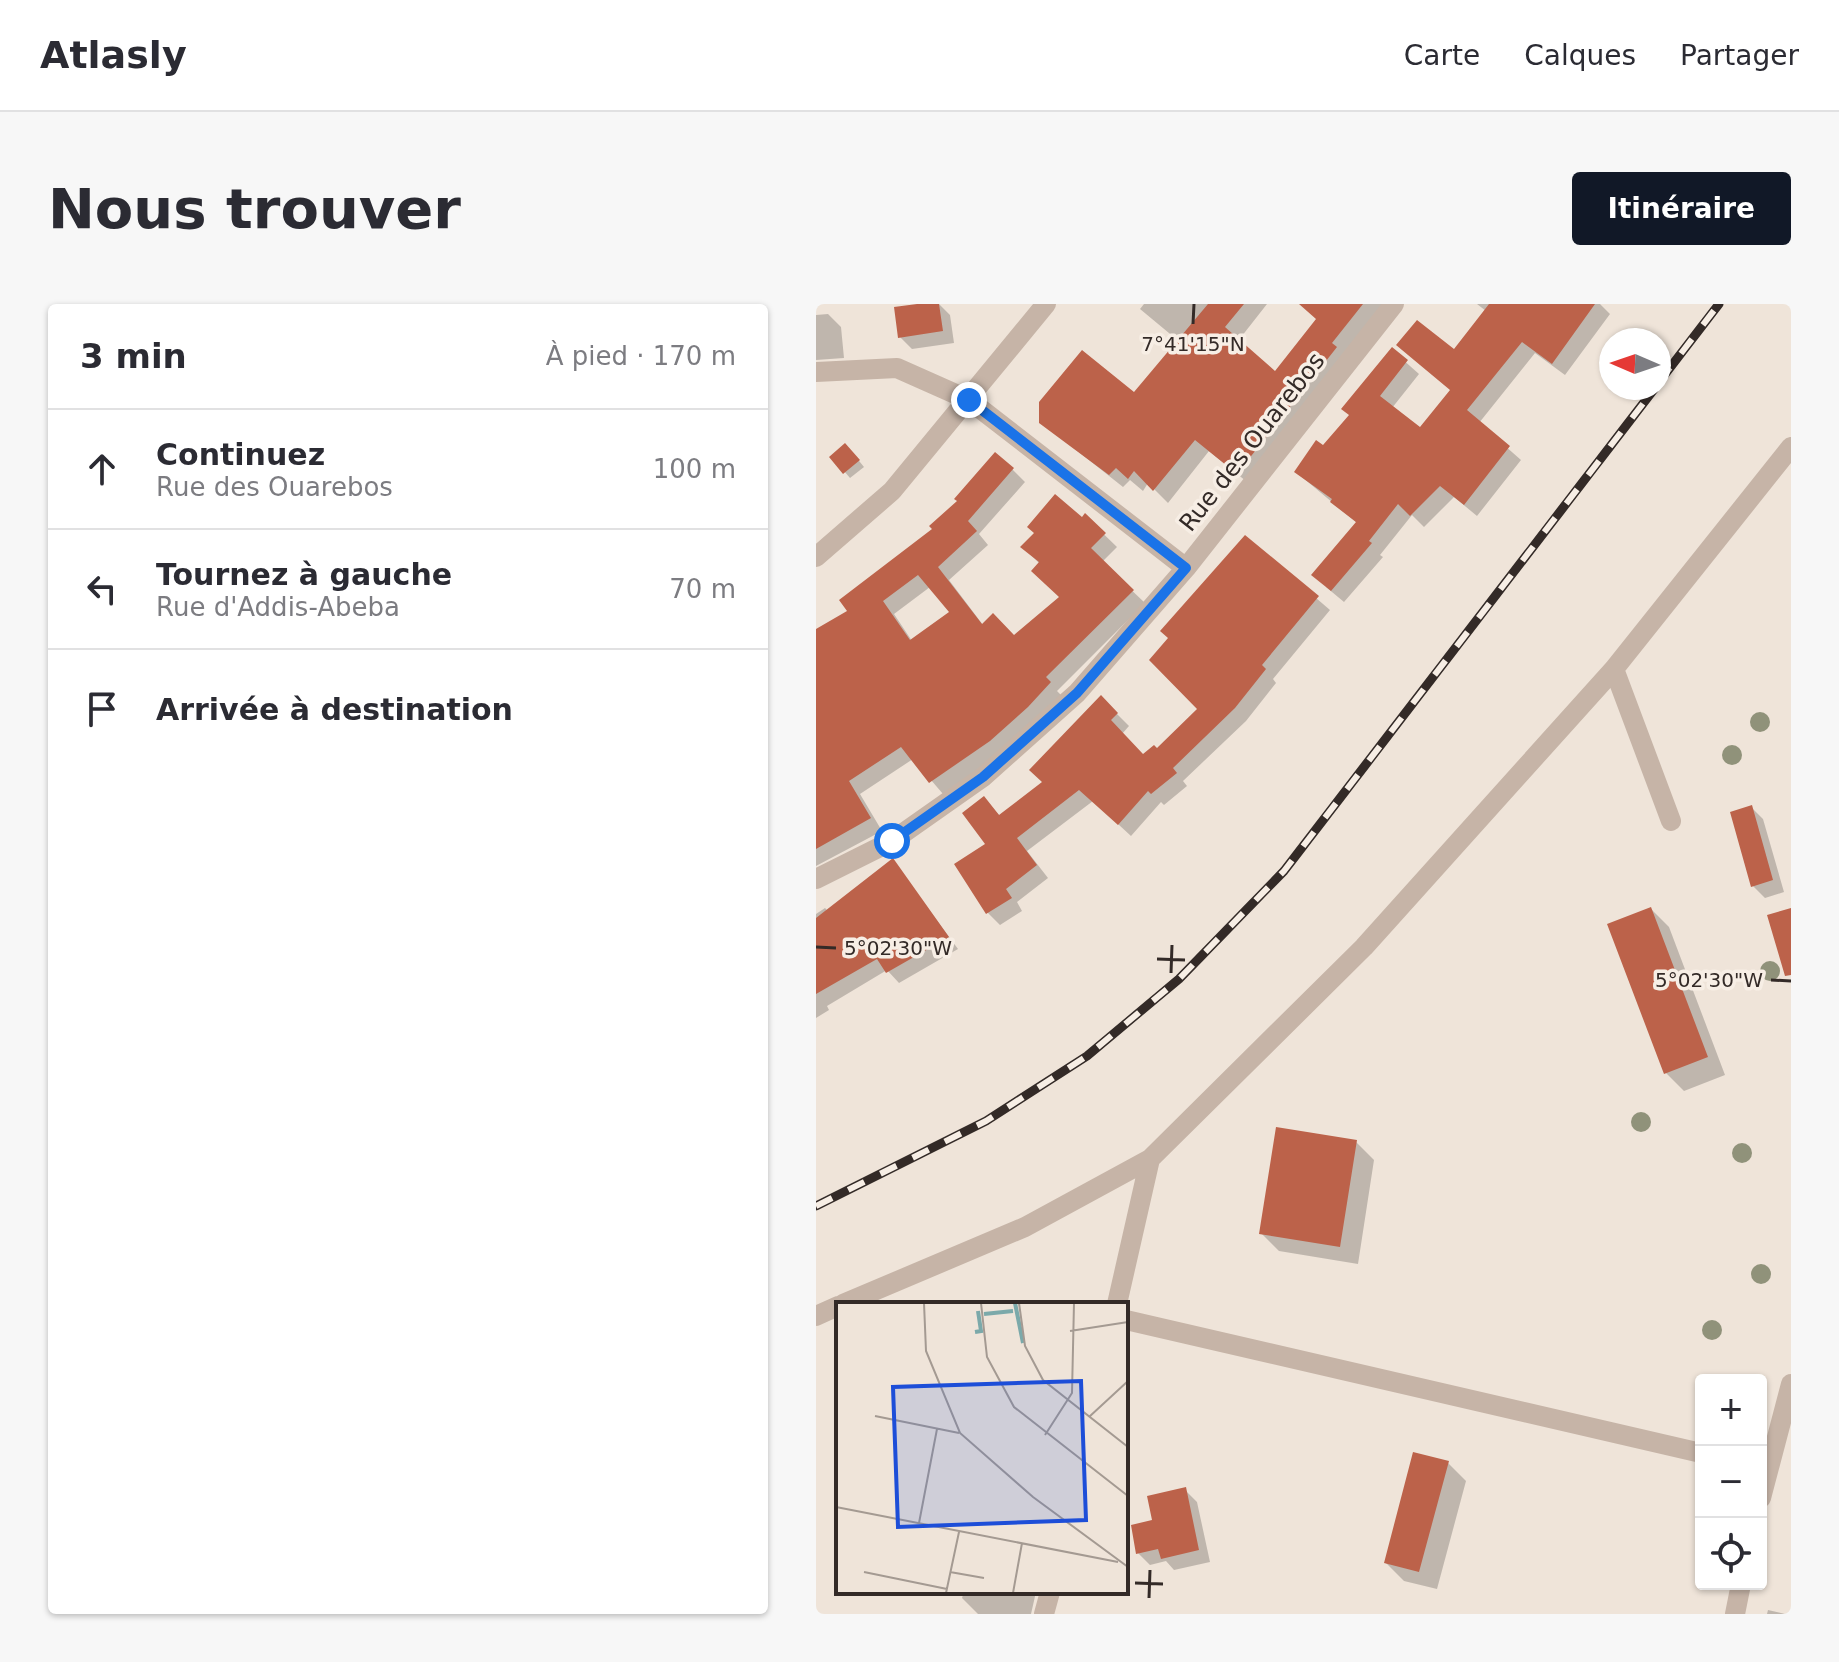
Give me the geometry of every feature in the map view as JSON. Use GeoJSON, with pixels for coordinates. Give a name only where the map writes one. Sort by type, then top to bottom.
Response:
{"type":"FeatureCollection","features":[{"type":"Feature","properties":{"kind":"street"},"geometry":{"type":"LineString","coordinates":[[816,557],[892,491],[1046,304]]}},
{"type":"Feature","properties":{"kind":"street","name":"Rue des Ouarebos"},"geometry":{"type":"LineString","coordinates":[[816,879],[892,841],[983,777],[1077,693],[1186,568],[1394,304]]}},
{"type":"Feature","properties":{"kind":"street"},"geometry":{"type":"LineString","coordinates":[[816,372],[897,368],[969,400],[1186,568]]}},
{"type":"Feature","properties":{"kind":"street"},"geometry":{"type":"LineString","coordinates":[[848,1302],[1025,1227],[1150,1159],[1364,947],[1614,669],[1791,447]]}},
{"type":"Feature","properties":{"kind":"street"},"geometry":{"type":"LineString","coordinates":[[1614,669],[1671,821]]}},
{"type":"Feature","properties":{"kind":"street"},"geometry":{"type":"LineString","coordinates":[[1117,1302],[1150,1159]]}},
{"type":"Feature","properties":{"kind":"street"},"geometry":{"type":"LineString","coordinates":[[816,1316],[836,1307]]}},
{"type":"Feature","properties":{"kind":"street"},"geometry":{"type":"LineString","coordinates":[[1128,1320],[1695,1452]]}},
{"type":"Feature","properties":{"kind":"street"},"geometry":{"type":"LineString","coordinates":[[1767,1459],[1791,1384]]}},
{"type":"Feature","properties":{"kind":"street"},"geometry":{"type":"LineString","coordinates":[[1735,1614],[1740,1590]]}},
{"type":"Feature","properties":{"kind":"street"},"geometry":{"type":"LineString","coordinates":[[1044,1614],[1049,1594]]}},
{"type":"Feature","properties":{"kind":"building"},"geometry":{"type":"Polygon","coordinates":[[[939,304],[943,331],[898,338],[894,307],[939,304]]]}},
{"type":"Feature","properties":{"kind":"building"},"geometry":{"type":"Polygon","coordinates":[[[1208,304],[1244,304],[1225,327],[1275,371],[1316,319],[1299,304],[1363,304],[1332,343],[1337,347],[1237,474],[1195,440],[1153,491],[1134,471],[1128,479],[1116,468],[1109,475],[1039,423],[1039,402],[1082,350],[1134,392],[1208,304]]]}},
{"type":"Feature","properties":{"kind":"building"},"geometry":{"type":"Polygon","coordinates":[[[1489,304],[1595,304],[1552,364],[1522,342],[1467,410],[1510,446],[1464,505],[1440,486],[1410,516],[1398,504],[1369,541],[1372,543],[1331,591],[1311,575],[1356,522],[1330,502],[1332,499],[1294,472],[1316,440],[1323,445],[1349,415],[1341,409],[1392,347],[1408,360],[1380,396],[1420,427],[1450,390],[1396,345],[1417,320],[1454,349],[1489,304]]]}},
{"type":"Feature","properties":{"kind":"building"},"geometry":{"type":"Polygon","coordinates":[[[845,443],[860,460],[843,474],[829,457],[845,443]]]}},
{"type":"Feature","properties":{"kind":"building"},"geometry":{"type":"Polygon","coordinates":[[[995,452],[1014,468],[968,521],[977,531],[938,567],[982,624],[993,613],[1014,635],[1059,597],[1031,571],[1039,562],[1020,547],[1034,533],[1027,527],[1055,494],[1082,517],[1085,513],[1106,533],[1091,548],[1134,590],[1046,677],[1051,682],[1028,707],[990,741],[929,783],[901,747],[849,781],[871,818],[816,849],[816,629],[847,611],[839,600],[932,529],[929,526],[957,501],[954,499],[995,452]],[[918,575],[883,601],[910,640],[949,612],[918,575]]]}},
{"type":"Feature","properties":{"kind":"building"},"geometry":{"type":"Polygon","coordinates":[[[1245,535],[1319,596],[1262,665],[1266,669],[1235,708],[1173,768],[1177,773],[1151,794],[1148,791],[1118,825],[1079,790],[1017,838],[1037,865],[1006,889],[1012,898],[986,914],[954,864],[985,844],[962,813],[984,796],[999,815],[1042,782],[1029,770],[1101,695],[1118,713],[1111,720],[1143,754],[1154,745],[1157,748],[1197,709],[1149,660],[1168,638],[1160,631],[1245,535]]]}},
{"type":"Feature","properties":{"kind":"building"},"geometry":{"type":"Polygon","coordinates":[[[1752,805],[1773,880],[1751,887],[1730,812],[1752,805]]]}},
{"type":"Feature","properties":{"kind":"building"},"geometry":{"type":"Polygon","coordinates":[[[893,858],[949,937],[886,973],[877,959],[816,994],[816,918],[893,858]]]}},
{"type":"Feature","properties":{"kind":"building"},"geometry":{"type":"Polygon","coordinates":[[[1651,907],[1708,1057],[1664,1074],[1607,924],[1651,907]]]}},
{"type":"Feature","properties":{"kind":"building"},"geometry":{"type":"Polygon","coordinates":[[[1791,908],[1791,975],[1785,976],[1767,915],[1791,908]]]}},
{"type":"Feature","properties":{"kind":"building"},"geometry":{"type":"Polygon","coordinates":[[[1276,1127],[1357,1140],[1340,1247],[1259,1234],[1276,1127]]]}},
{"type":"Feature","properties":{"kind":"building"},"geometry":{"type":"Polygon","coordinates":[[[1413,1452],[1449,1461],[1419,1572],[1384,1563],[1413,1452]]]}},
{"type":"Feature","properties":{"kind":"building"},"geometry":{"type":"Polygon","coordinates":[[[1186,1487],[1199,1550],[1161,1559],[1158,1549],[1136,1554],[1131,1525],[1152,1520],[1147,1496],[1186,1487]]]}},
{"type":"Feature","properties":{"kind":"railway"},"geometry":{"type":"LineString","coordinates":[[1671,366],[1719,304]]}},
{"type":"Feature","properties":{"kind":"railway"},"geometry":{"type":"LineString","coordinates":[[816,1206],[986,1121],[1087,1056],[1179,979],[1284,871],[1646,400]]}},
{"type":"Feature","properties":{"kind":"route"},"geometry":{"type":"LineString","coordinates":[[892,841],[983,777],[1077,693],[1186,568],[969,400]]}}]}
